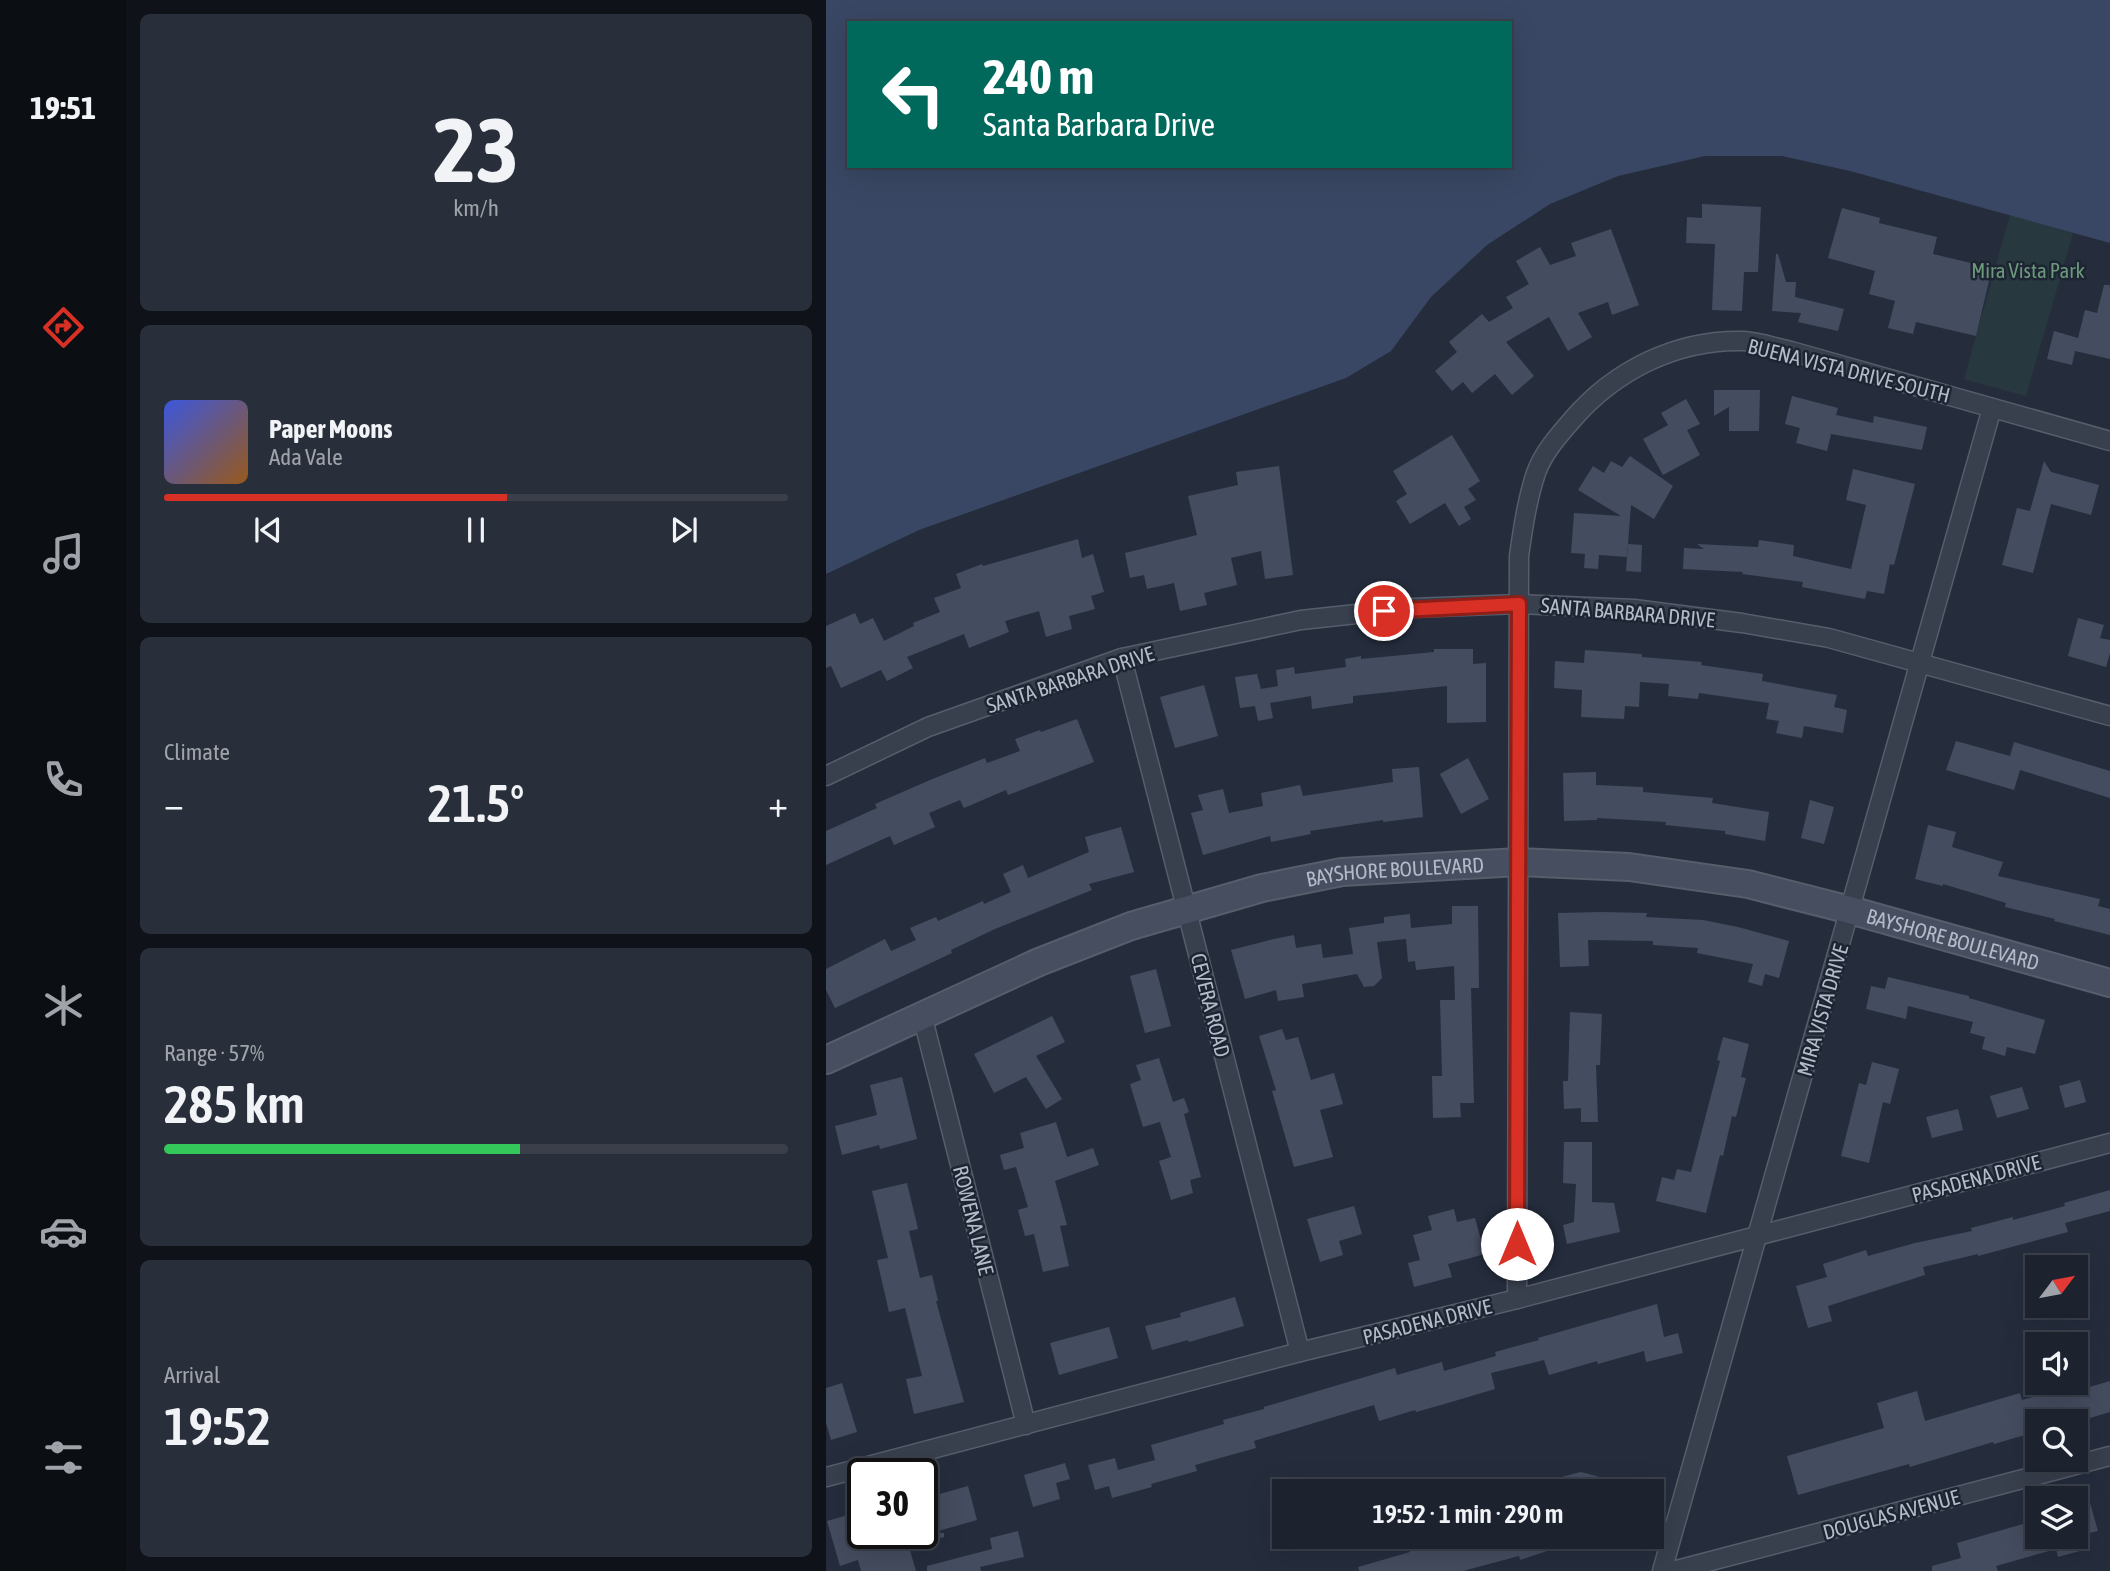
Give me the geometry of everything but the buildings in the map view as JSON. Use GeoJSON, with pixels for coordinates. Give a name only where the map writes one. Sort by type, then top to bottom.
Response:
{"type":"FeatureCollection","features":[{"type":"Feature","properties":{"kind":"main road","name":"BAYSHORE BOULEVARD"},"geometry":{"type":"LineString","coordinates":[[826,1060],[1082,944],[1131,926],[1262,888],[1342,872],[1519,862],[1629,867],[1748,884],[1850,909],[2110,983]]}},
{"type":"Feature","properties":{"kind":"street","name":"BUENA VISTA DRIVE SOUTH"},"geometry":{"type":"LineString","coordinates":[[1517,1299],[1519,556],[1526,509],[1537,471],[1554,441],[1583,407],[1617,378],[1655,357],[1697,344],[1745,341],[1791,351],[2110,440]]}},
{"type":"Feature","properties":{"kind":"street","name":"MIRA VISTA DRIVE"},"geometry":{"type":"LineString","coordinates":[[1662,1571],[1992,408]]}},
{"type":"Feature","properties":{"kind":"street","name":"SANTA BARBARA DRIVE"},"geometry":{"type":"LineString","coordinates":[[826,776],[928,727],[1122,658],[1301,620],[1412,608],[1519,604],[1634,609],[1742,622],[1829,638],[2110,716]]}},
{"type":"Feature","properties":{"kind":"street","name":"CEVERA ROAD"},"geometry":{"type":"LineString","coordinates":[[1122,658],[1300,1352]]}},
{"type":"Feature","properties":{"kind":"street","name":"ROWENA LANE"},"geometry":{"type":"LineString","coordinates":[[922,1016],[1026,1426]]}},
{"type":"Feature","properties":{"kind":"street","name":"PASADENA DRIVE"},"geometry":{"type":"LineString","coordinates":[[826,1477],[2110,1143]]}},
{"type":"Feature","properties":{"kind":"street","name":"DOUGLAS AVENUE"},"geometry":{"type":"LineString","coordinates":[[1673,1571],[2110,1456]]}},
{"type":"Feature","properties":{"kind":"green space","name":"Mira Vista Park"},"geometry":{"type":"Polygon","coordinates":[[[2010,215],[2073,233],[2026,396],[1964,379],[2010,215]]]}},
{"type":"Feature","properties":{"kind":"water"},"geometry":{"type":"Polygon","coordinates":[[[826,0],[2110,0],[2110,243],[1850,171],[1782,156],[1705,156],[1618,176],[1550,204],[1487,245],[1431,297],[1391,351],[1346,378],[919,530],[826,574],[826,0]]]}},
{"type":"Feature","properties":{"kind":"route"},"geometry":{"type":"LineString","coordinates":[[1384,611],[1519,604],[1517,1244]]}}]}
